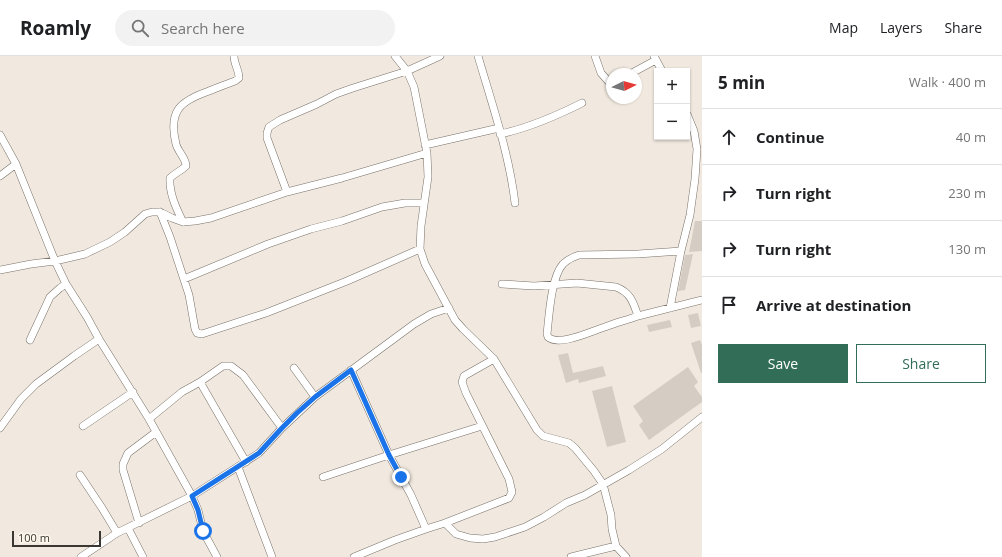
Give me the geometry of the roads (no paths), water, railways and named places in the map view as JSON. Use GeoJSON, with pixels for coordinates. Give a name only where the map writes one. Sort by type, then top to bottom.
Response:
{"type":"FeatureCollection","features":[{"type":"Feature","properties":{"kind":"street"},"geometry":{"type":"LineString","coordinates":[[183,222],[177,210],[169,185],[170,178],[175,173],[182,171],[186,166],[186,161],[176,145],[173,128],[175,117],[183,104],[195,96],[236,81],[239,78],[234,56]]}},
{"type":"Feature","properties":{"kind":"street"},"geometry":{"type":"LineString","coordinates":[[395,56],[406,71],[414,87],[426,145],[428,177],[421,226],[420,249],[425,264],[435,280],[455,320],[494,359],[537,430],[543,436],[569,443],[576,448],[603,484],[611,515],[616,546],[626,557]]}},
{"type":"Feature","properties":{"kind":"street"},"geometry":{"type":"LineString","coordinates":[[287,192],[267,138],[269,127],[280,120],[336,94],[406,71],[440,56]]}},
{"type":"Feature","properties":{"kind":"street"},"geometry":{"type":"LineString","coordinates":[[478,56],[499,131],[515,202]]}},
{"type":"Feature","properties":{"kind":"street"},"geometry":{"type":"LineString","coordinates":[[594,56],[601,73],[606,79]]}},
{"type":"Feature","properties":{"kind":"street"},"geometry":{"type":"LineString","coordinates":[[639,68],[655,58],[660,68]]}},
{"type":"Feature","properties":{"kind":"street"},"geometry":{"type":"LineString","coordinates":[[426,145],[499,131],[515,131],[567,111],[582,103]]}},
{"type":"Feature","properties":{"kind":"street"},"geometry":{"type":"LineString","coordinates":[[670,308],[681,251],[690,215],[695,180],[697,149],[694,131],[690,121]]}},
{"type":"Feature","properties":{"kind":"street"},"geometry":{"type":"LineString","coordinates":[[0,135],[16,164],[55,261],[66,284],[133,392],[192,496],[198,510],[203,531],[217,557]]}},
{"type":"Feature","properties":{"kind":"street"},"geometry":{"type":"LineString","coordinates":[[0,270],[55,261],[85,254],[110,242],[125,232],[145,214],[152,212],[160,212],[183,222],[211,218],[287,192],[427,154]]}},
{"type":"Feature","properties":{"kind":"street"},"geometry":{"type":"LineString","coordinates":[[0,176],[16,164]]}},
{"type":"Feature","properties":{"kind":"street"},"geometry":{"type":"LineString","coordinates":[[184,279],[268,244],[311,229],[342,222],[382,207],[404,203],[424,203]]}},
{"type":"Feature","properties":{"kind":"street"},"geometry":{"type":"LineString","coordinates":[[160,212],[184,279],[195,328],[197,333],[202,334],[274,310],[347,281],[420,249]]}},
{"type":"Feature","properties":{"kind":"street"},"geometry":{"type":"LineString","coordinates":[[681,251],[638,254],[579,255],[570,258],[562,265],[553,285],[547,334],[548,337],[553,340],[578,337],[638,316],[702,300]]}},
{"type":"Feature","properties":{"kind":"street"},"geometry":{"type":"LineString","coordinates":[[502,284],[534,286],[577,283],[616,287],[622,289],[628,294],[638,316]]}},
{"type":"Feature","properties":{"kind":"street"},"geometry":{"type":"LineString","coordinates":[[30,340],[50,297],[66,284]]}},
{"type":"Feature","properties":{"kind":"street"},"geometry":{"type":"LineString","coordinates":[[81,557],[117,533],[192,496],[246,462],[259,453],[282,428],[315,397],[414,324],[431,314],[449,308]]}},
{"type":"Feature","properties":{"kind":"street"},"geometry":{"type":"LineString","coordinates":[[0,428],[21,399],[36,384],[99,339]]}},
{"type":"Feature","properties":{"kind":"street"},"geometry":{"type":"LineString","coordinates":[[354,557],[395,540],[445,523],[509,498],[512,492],[509,479],[462,382],[464,376],[494,359]]}},
{"type":"Feature","properties":{"kind":"street"},"geometry":{"type":"LineString","coordinates":[[149,419],[182,392],[224,366],[231,366],[243,375],[282,428]]}},
{"type":"Feature","properties":{"kind":"street"},"geometry":{"type":"LineString","coordinates":[[294,368],[315,397]]}},
{"type":"Feature","properties":{"kind":"street"},"geometry":{"type":"LineString","coordinates":[[351,370],[389,455],[411,495],[426,529]]}},
{"type":"Feature","properties":{"kind":"street"},"geometry":{"type":"LineString","coordinates":[[200,382],[246,462]]}},
{"type":"Feature","properties":{"kind":"street"},"geometry":{"type":"LineString","coordinates":[[83,426],[133,392]]}},
{"type":"Feature","properties":{"kind":"street"},"geometry":{"type":"LineString","coordinates":[[445,523],[456,534],[470,538],[483,539],[495,537],[525,527],[566,503],[585,495],[629,470],[662,449],[702,417]]}},
{"type":"Feature","properties":{"kind":"street"},"geometry":{"type":"LineString","coordinates":[[323,477],[482,426]]}},
{"type":"Feature","properties":{"kind":"street"},"geometry":{"type":"LineString","coordinates":[[139,523],[123,470],[123,464],[128,453],[156,432]]}},
{"type":"Feature","properties":{"kind":"street"},"geometry":{"type":"LineString","coordinates":[[238,467],[272,557]]}},
{"type":"Feature","properties":{"kind":"street"},"geometry":{"type":"LineString","coordinates":[[80,475],[117,533]]}},
{"type":"Feature","properties":{"kind":"street"},"geometry":{"type":"LineString","coordinates":[[128,528],[143,557]]}},
{"type":"Feature","properties":{"kind":"street"},"geometry":{"type":"LineString","coordinates":[[571,557],[616,546]]}}]}
